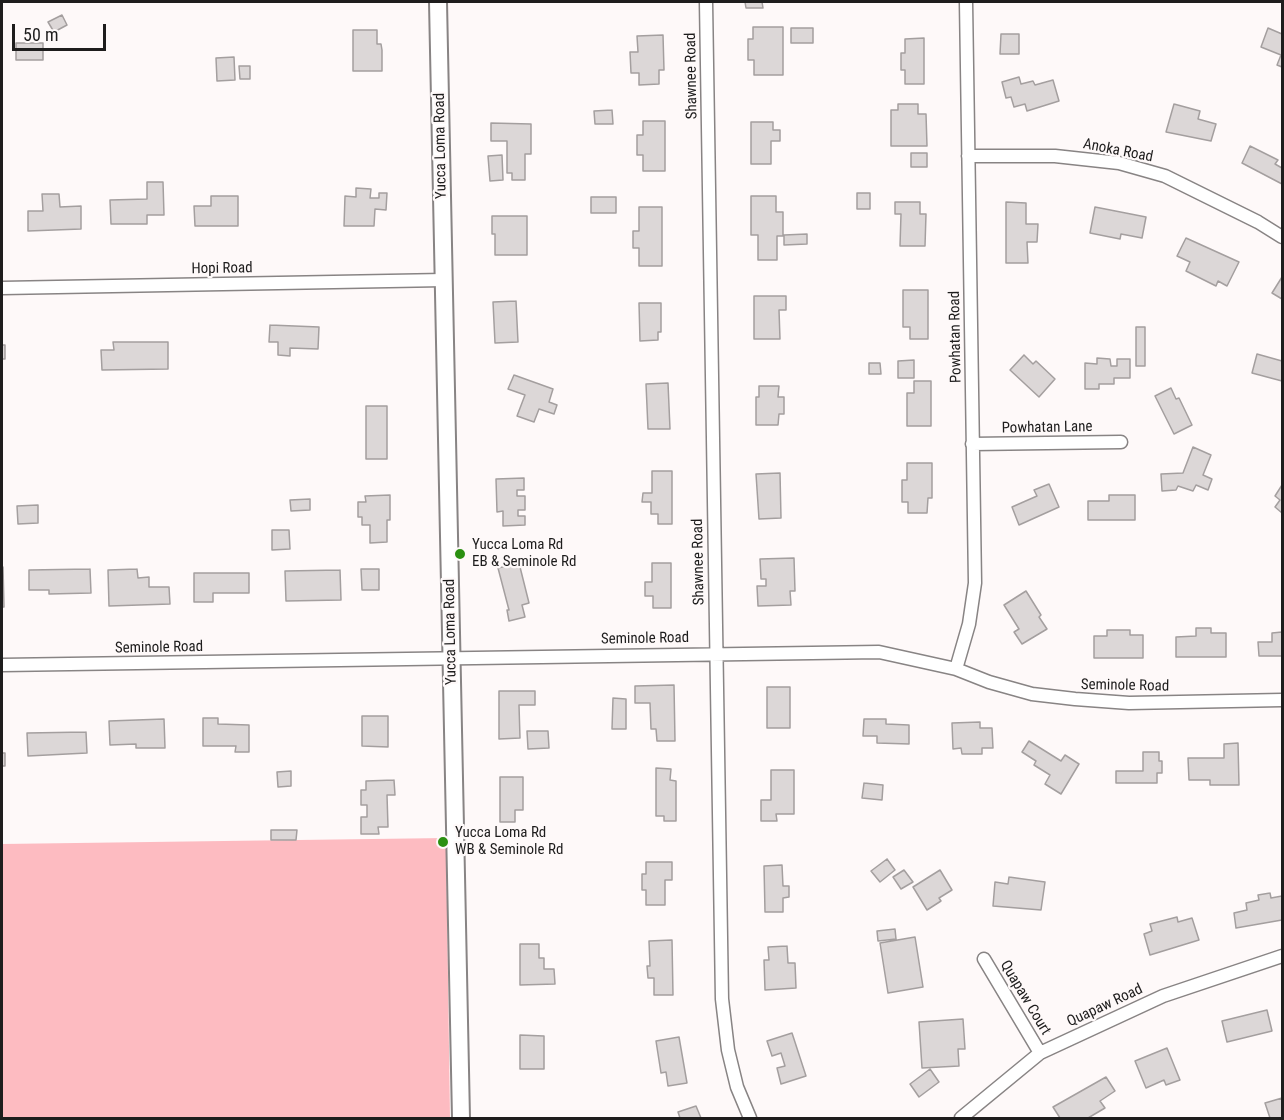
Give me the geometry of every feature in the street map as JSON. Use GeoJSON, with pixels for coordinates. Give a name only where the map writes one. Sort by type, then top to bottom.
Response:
{"type":"FeatureCollection","features":[{"type":"Feature","properties":{"kind":"main road","name":"Yucca Loma Road"},"geometry":{"type":"LineString","coordinates":[[438,2],[460,1119]]}},
{"type":"Feature","properties":{"kind":"street","name":"Shawnee Road"},"geometry":{"type":"LineString","coordinates":[[706,2],[722,999],[728,1050],[737,1087],[750,1119]]}},
{"type":"Feature","properties":{"kind":"street","name":"Powhatan Road"},"geometry":{"type":"LineString","coordinates":[[956,669],[969,624],[975,583],[966,2]]}},
{"type":"Feature","properties":{"kind":"street","name":"Anoka Road"},"geometry":{"type":"LineString","coordinates":[[968,156],[1055,156],[1119,164],[1165,176],[1258,222],[1282,237]]}},
{"type":"Feature","properties":{"kind":"street","name":"Hopi Road"},"geometry":{"type":"LineString","coordinates":[[2,288],[444,280]]}},
{"type":"Feature","properties":{"kind":"street","name":"Powhatan Lane"},"geometry":{"type":"LineString","coordinates":[[972,444],[1121,442]]}},
{"type":"Feature","properties":{"kind":"street","name":"Seminole Road"},"geometry":{"type":"LineString","coordinates":[[2,665],[879,651],[956,669],[989,682],[1032,694],[1129,703],[1282,700]]}},
{"type":"Feature","properties":{"kind":"street","name":"Quapaw Road"},"geometry":{"type":"LineString","coordinates":[[961,1119],[1040,1053],[1162,996],[1282,956]]}},
{"type":"Feature","properties":{"kind":"street","name":"Quapaw Court"},"geometry":{"type":"LineString","coordinates":[[984,959],[1040,1053]]}},
{"type":"Feature","properties":{"kind":"shaded area"},"geometry":{"type":"Polygon","coordinates":[[[446,838],[450,1118],[2,1118],[2,844],[446,838]]]}},
{"type":"Feature","properties":{"kind":"building"},"geometry":{"type":"Polygon","coordinates":[[[745,2],[762,2],[763,8],[746,8],[745,2]]]}},
{"type":"Feature","properties":{"kind":"building"},"geometry":{"type":"Polygon","coordinates":[[[62,15],[67,25],[54,32],[48,22],[62,15]]]}},
{"type":"Feature","properties":{"kind":"building"},"geometry":{"type":"Polygon","coordinates":[[[753,27],[783,27],[783,75],[754,75],[754,60],[748,60],[748,39],[753,39],[753,27]]]}},
{"type":"Feature","properties":{"kind":"building"},"geometry":{"type":"Polygon","coordinates":[[[791,28],[813,28],[813,43],[791,43],[791,28]]]}},
{"type":"Feature","properties":{"kind":"building"},"geometry":{"type":"Polygon","coordinates":[[[1268,28],[1282,34],[1282,67],[1277,65],[1281,55],[1261,47],[1268,28]]]}},
{"type":"Feature","properties":{"kind":"building"},"geometry":{"type":"Polygon","coordinates":[[[353,30],[377,30],[377,44],[381,44],[382,50],[382,71],[353,71],[353,30]]]}},
{"type":"Feature","properties":{"kind":"building"},"geometry":{"type":"Polygon","coordinates":[[[1001,34],[1019,34],[1019,54],[1000,54],[1001,34]]]}},
{"type":"Feature","properties":{"kind":"building"},"geometry":{"type":"Polygon","coordinates":[[[663,35],[664,70],[659,70],[659,84],[639,85],[639,73],[631,73],[630,52],[638,52],[637,36],[663,35]]]}},
{"type":"Feature","properties":{"kind":"building"},"geometry":{"type":"Polygon","coordinates":[[[924,38],[924,84],[905,84],[905,70],[901,70],[901,53],[905,53],[905,39],[924,38]]]}},
{"type":"Feature","properties":{"kind":"building"},"geometry":{"type":"Polygon","coordinates":[[[16,43],[43,43],[43,60],[16,60],[16,43]]]}},
{"type":"Feature","properties":{"kind":"building"},"geometry":{"type":"Polygon","coordinates":[[[234,57],[235,80],[217,81],[216,58],[234,57]]]}},
{"type":"Feature","properties":{"kind":"building"},"geometry":{"type":"Polygon","coordinates":[[[239,66],[250,66],[250,79],[240,79],[239,66]]]}},
{"type":"Feature","properties":{"kind":"building"},"geometry":{"type":"Polygon","coordinates":[[[1019,77],[1021,84],[1033,81],[1035,85],[1053,80],[1059,101],[1027,111],[1025,104],[1014,107],[1011,97],[1006,98],[1002,82],[1019,77]]]}},
{"type":"Feature","properties":{"kind":"building"},"geometry":{"type":"Polygon","coordinates":[[[898,104],[918,104],[918,114],[926,114],[927,146],[891,146],[891,110],[898,110],[898,104]]]}},
{"type":"Feature","properties":{"kind":"building"},"geometry":{"type":"Polygon","coordinates":[[[1174,104],[1200,111],[1198,119],[1216,124],[1211,141],[1166,132],[1174,104]]]}},
{"type":"Feature","properties":{"kind":"building"},"geometry":{"type":"Polygon","coordinates":[[[612,110],[613,124],[595,124],[594,111],[612,110]]]}},
{"type":"Feature","properties":{"kind":"building"},"geometry":{"type":"Polygon","coordinates":[[[643,121],[665,121],[665,171],[643,171],[643,155],[637,155],[637,135],[643,135],[643,121]]]}},
{"type":"Feature","properties":{"kind":"building"},"geometry":{"type":"Polygon","coordinates":[[[751,122],[773,122],[773,130],[780,130],[780,141],[771,141],[771,164],[751,164],[751,122]]]}},
{"type":"Feature","properties":{"kind":"building"},"geometry":{"type":"Polygon","coordinates":[[[491,123],[531,124],[531,154],[525,154],[525,180],[512,180],[512,173],[507,173],[507,141],[491,141],[491,123]]]}},
{"type":"Feature","properties":{"kind":"building"},"geometry":{"type":"Polygon","coordinates":[[[1250,146],[1278,160],[1275,164],[1282,168],[1282,184],[1242,163],[1250,146]]]}},
{"type":"Feature","properties":{"kind":"building"},"geometry":{"type":"Polygon","coordinates":[[[911,153],[927,153],[927,167],[911,167],[911,153]]]}},
{"type":"Feature","properties":{"kind":"building"},"geometry":{"type":"Polygon","coordinates":[[[502,155],[503,180],[490,181],[488,156],[502,155]]]}},
{"type":"Feature","properties":{"kind":"building"},"geometry":{"type":"Polygon","coordinates":[[[147,182],[163,182],[164,215],[147,215],[147,224],[111,224],[110,200],[147,199],[147,182]]]}},
{"type":"Feature","properties":{"kind":"building"},"geometry":{"type":"Polygon","coordinates":[[[356,188],[371,189],[370,198],[379,198],[379,193],[387,193],[386,210],[375,209],[374,226],[344,226],[345,196],[356,197],[356,188]]]}},
{"type":"Feature","properties":{"kind":"building"},"geometry":{"type":"Polygon","coordinates":[[[857,193],[870,193],[870,209],[857,209],[857,193]]]}},
{"type":"Feature","properties":{"kind":"building"},"geometry":{"type":"Polygon","coordinates":[[[42,194],[59,194],[60,207],[81,206],[81,229],[28,231],[28,211],[43,211],[42,194]]]}},
{"type":"Feature","properties":{"kind":"building"},"geometry":{"type":"Polygon","coordinates":[[[211,196],[238,196],[238,226],[195,226],[194,206],[211,206],[211,196]]]}},
{"type":"Feature","properties":{"kind":"building"},"geometry":{"type":"Polygon","coordinates":[[[751,196],[776,196],[776,212],[783,212],[783,236],[777,236],[777,260],[758,260],[758,235],[751,235],[751,196]]]}},
{"type":"Feature","properties":{"kind":"building"},"geometry":{"type":"Polygon","coordinates":[[[591,197],[616,197],[616,213],[591,213],[591,197]]]}},
{"type":"Feature","properties":{"kind":"building"},"geometry":{"type":"Polygon","coordinates":[[[895,202],[920,202],[920,214],[926,214],[925,246],[900,246],[901,214],[895,214],[895,202]]]}},
{"type":"Feature","properties":{"kind":"building"},"geometry":{"type":"Polygon","coordinates":[[[1006,202],[1026,203],[1026,224],[1038,224],[1037,242],[1027,242],[1028,263],[1006,263],[1006,202]]]}},
{"type":"Feature","properties":{"kind":"building"},"geometry":{"type":"Polygon","coordinates":[[[639,207],[662,207],[662,266],[639,266],[639,248],[633,248],[633,231],[639,231],[639,207]]]}},
{"type":"Feature","properties":{"kind":"building"},"geometry":{"type":"Polygon","coordinates":[[[1095,207],[1146,217],[1142,238],[1121,234],[1120,239],[1090,233],[1095,207]]]}},
{"type":"Feature","properties":{"kind":"building"},"geometry":{"type":"Polygon","coordinates":[[[492,216],[527,216],[527,255],[495,255],[492,216]]]}},
{"type":"Feature","properties":{"kind":"building"},"geometry":{"type":"Polygon","coordinates":[[[807,234],[807,244],[784,245],[784,235],[807,234]]]}},
{"type":"Feature","properties":{"kind":"building"},"geometry":{"type":"Polygon","coordinates":[[[1186,238],[1239,262],[1227,286],[1218,281],[1216,286],[1186,271],[1190,262],[1177,256],[1186,238]]]}},
{"type":"Feature","properties":{"kind":"building"},"geometry":{"type":"Polygon","coordinates":[[[1282,277],[1282,299],[1272,293],[1282,277]]]}},
{"type":"Feature","properties":{"kind":"building"},"geometry":{"type":"Polygon","coordinates":[[[903,290],[928,290],[928,339],[910,339],[910,327],[903,327],[903,290]]]}},
{"type":"Feature","properties":{"kind":"building"},"geometry":{"type":"Polygon","coordinates":[[[754,296],[786,296],[786,310],[779,310],[780,339],[754,339],[754,296]]]}},
{"type":"Feature","properties":{"kind":"building"},"geometry":{"type":"Polygon","coordinates":[[[516,301],[518,342],[495,343],[493,302],[516,301]]]}},
{"type":"Feature","properties":{"kind":"building"},"geometry":{"type":"Polygon","coordinates":[[[639,303],[661,303],[661,332],[658,332],[658,340],[640,341],[639,303]]]}},
{"type":"Feature","properties":{"kind":"building"},"geometry":{"type":"Polygon","coordinates":[[[270,325],[319,327],[318,349],[290,348],[290,356],[278,355],[278,342],[269,342],[270,325]]]}},
{"type":"Feature","properties":{"kind":"building"},"geometry":{"type":"Polygon","coordinates":[[[1136,327],[1145,327],[1145,366],[1136,366],[1136,327]]]}},
{"type":"Feature","properties":{"kind":"building"},"geometry":{"type":"Polygon","coordinates":[[[113,342],[168,342],[168,369],[102,370],[101,350],[114,350],[113,342]]]}},
{"type":"Feature","properties":{"kind":"building"},"geometry":{"type":"Polygon","coordinates":[[[2,345],[5,345],[5,359],[2,359],[2,345]]]}},
{"type":"Feature","properties":{"kind":"building"},"geometry":{"type":"Polygon","coordinates":[[[1257,354],[1282,361],[1282,381],[1252,373],[1257,354]]]}},
{"type":"Feature","properties":{"kind":"building"},"geometry":{"type":"Polygon","coordinates":[[[1024,355],[1033,364],[1036,361],[1055,379],[1039,397],[1010,370],[1024,355]]]}},
{"type":"Feature","properties":{"kind":"building"},"geometry":{"type":"Polygon","coordinates":[[[1097,358],[1110,359],[1111,366],[1117,366],[1117,359],[1130,359],[1130,378],[1114,378],[1114,384],[1099,384],[1099,389],[1085,389],[1085,363],[1097,364],[1097,358]]]}},
{"type":"Feature","properties":{"kind":"building"},"geometry":{"type":"Polygon","coordinates":[[[914,360],[914,378],[898,378],[898,361],[914,360]]]}},
{"type":"Feature","properties":{"kind":"building"},"geometry":{"type":"Polygon","coordinates":[[[869,363],[880,363],[881,374],[869,374],[869,363]]]}},
{"type":"Feature","properties":{"kind":"building"},"geometry":{"type":"Polygon","coordinates":[[[514,375],[553,389],[549,402],[557,405],[554,414],[539,409],[534,422],[517,416],[525,395],[508,389],[514,375]]]}},
{"type":"Feature","properties":{"kind":"building"},"geometry":{"type":"Polygon","coordinates":[[[914,381],[931,381],[931,426],[907,426],[907,393],[914,393],[914,381]]]}},
{"type":"Feature","properties":{"kind":"building"},"geometry":{"type":"Polygon","coordinates":[[[668,383],[670,429],[648,429],[646,384],[668,383]]]}},
{"type":"Feature","properties":{"kind":"building"},"geometry":{"type":"Polygon","coordinates":[[[759,386],[779,386],[778,397],[784,397],[784,414],[779,414],[778,425],[756,425],[756,397],[759,397],[759,386]]]}},
{"type":"Feature","properties":{"kind":"building"},"geometry":{"type":"Polygon","coordinates":[[[1171,388],[1176,399],[1179,398],[1192,425],[1174,434],[1155,396],[1171,388]]]}},
{"type":"Feature","properties":{"kind":"building"},"geometry":{"type":"Polygon","coordinates":[[[366,406],[387,406],[387,459],[366,459],[366,406]]]}},
{"type":"Feature","properties":{"kind":"building"},"geometry":{"type":"Polygon","coordinates":[[[1193,447],[1211,455],[1203,475],[1212,479],[1208,490],[1196,485],[1193,491],[1178,486],[1176,490],[1162,491],[1161,474],[1183,473],[1193,447]]]}},
{"type":"Feature","properties":{"kind":"building"},"geometry":{"type":"Polygon","coordinates":[[[907,463],[932,463],[932,498],[928,498],[927,513],[908,513],[908,502],[902,502],[902,480],[907,480],[907,463]]]}},
{"type":"Feature","properties":{"kind":"building"},"geometry":{"type":"Polygon","coordinates":[[[652,471],[672,471],[672,524],[658,524],[658,514],[651,514],[651,502],[642,502],[643,493],[652,493],[652,471]]]}},
{"type":"Feature","properties":{"kind":"building"},"geometry":{"type":"Polygon","coordinates":[[[780,473],[781,518],[759,519],[756,474],[780,473]]]}},
{"type":"Feature","properties":{"kind":"building"},"geometry":{"type":"Polygon","coordinates":[[[524,478],[524,490],[517,490],[517,496],[525,496],[525,510],[518,510],[518,516],[525,516],[525,525],[503,526],[503,511],[497,512],[496,479],[524,478]]]}},
{"type":"Feature","properties":{"kind":"building"},"geometry":{"type":"Polygon","coordinates":[[[1049,484],[1059,507],[1019,525],[1012,507],[1037,496],[1034,490],[1049,484]]]}},
{"type":"Feature","properties":{"kind":"building"},"geometry":{"type":"Polygon","coordinates":[[[1282,485],[1282,513],[1275,507],[1280,500],[1275,496],[1282,485]]]}},
{"type":"Feature","properties":{"kind":"building"},"geometry":{"type":"Polygon","coordinates":[[[390,495],[387,542],[370,543],[370,525],[362,525],[362,517],[358,517],[358,502],[366,502],[365,496],[390,495]]]}},
{"type":"Feature","properties":{"kind":"building"},"geometry":{"type":"Polygon","coordinates":[[[1109,495],[1135,495],[1135,520],[1088,520],[1088,501],[1109,501],[1109,495]]]}},
{"type":"Feature","properties":{"kind":"building"},"geometry":{"type":"Polygon","coordinates":[[[310,499],[310,510],[291,511],[290,500],[310,499]]]}},
{"type":"Feature","properties":{"kind":"building"},"geometry":{"type":"Polygon","coordinates":[[[38,505],[38,523],[18,524],[17,506],[38,505]]]}},
{"type":"Feature","properties":{"kind":"building"},"geometry":{"type":"Polygon","coordinates":[[[272,530],[289,530],[290,549],[272,550],[272,530]]]}},
{"type":"Feature","properties":{"kind":"building"},"geometry":{"type":"Polygon","coordinates":[[[794,558],[795,591],[790,591],[791,605],[758,606],[757,586],[766,586],[766,579],[761,579],[760,559],[794,558]]]}},
{"type":"Feature","properties":{"kind":"building"},"geometry":{"type":"Polygon","coordinates":[[[519,563],[529,603],[522,605],[525,617],[509,621],[507,610],[509,610],[498,568],[519,563]]]}},
{"type":"Feature","properties":{"kind":"building"},"geometry":{"type":"Polygon","coordinates":[[[652,563],[671,563],[671,608],[653,608],[653,596],[645,596],[645,582],[652,582],[652,563]]]}},
{"type":"Feature","properties":{"kind":"building"},"geometry":{"type":"Polygon","coordinates":[[[3,567],[4,607],[2,607],[3,567]]]}},
{"type":"Feature","properties":{"kind":"building"},"geometry":{"type":"Polygon","coordinates":[[[90,569],[91,593],[49,594],[49,590],[29,590],[29,570],[90,569]]]}},
{"type":"Feature","properties":{"kind":"building"},"geometry":{"type":"Polygon","coordinates":[[[137,569],[138,578],[149,577],[149,587],[169,587],[170,604],[109,606],[108,570],[137,569]]]}},
{"type":"Feature","properties":{"kind":"building"},"geometry":{"type":"Polygon","coordinates":[[[361,569],[379,569],[379,590],[362,590],[361,569]]]}},
{"type":"Feature","properties":{"kind":"building"},"geometry":{"type":"Polygon","coordinates":[[[340,570],[341,600],[286,601],[285,571],[340,570]]]}},
{"type":"Feature","properties":{"kind":"building"},"geometry":{"type":"Polygon","coordinates":[[[194,573],[249,573],[249,593],[213,593],[213,602],[194,602],[194,573]]]}},
{"type":"Feature","properties":{"kind":"building"},"geometry":{"type":"Polygon","coordinates":[[[1026,591],[1047,629],[1022,644],[1014,632],[1019,629],[1004,605],[1026,591]]]}},
{"type":"Feature","properties":{"kind":"building"},"geometry":{"type":"Polygon","coordinates":[[[1196,628],[1211,628],[1211,633],[1226,633],[1226,657],[1176,657],[1176,637],[1196,636],[1196,628]]]}},
{"type":"Feature","properties":{"kind":"building"},"geometry":{"type":"Polygon","coordinates":[[[1107,630],[1130,630],[1130,635],[1143,635],[1143,658],[1094,658],[1094,636],[1107,636],[1107,630]]]}},
{"type":"Feature","properties":{"kind":"building"},"geometry":{"type":"Polygon","coordinates":[[[1282,632],[1282,656],[1259,656],[1258,642],[1272,642],[1272,633],[1282,632]]]}},
{"type":"Feature","properties":{"kind":"building"},"geometry":{"type":"Polygon","coordinates":[[[674,685],[675,741],[657,741],[656,729],[651,729],[650,703],[635,703],[635,686],[674,685]]]}},
{"type":"Feature","properties":{"kind":"building"},"geometry":{"type":"Polygon","coordinates":[[[767,687],[790,687],[790,728],[767,728],[767,687]]]}},
{"type":"Feature","properties":{"kind":"building"},"geometry":{"type":"Polygon","coordinates":[[[499,691],[535,691],[535,705],[519,705],[520,738],[499,739],[499,691]]]}},
{"type":"Feature","properties":{"kind":"building"},"geometry":{"type":"Polygon","coordinates":[[[613,698],[626,699],[626,729],[612,729],[613,698]]]}},
{"type":"Feature","properties":{"kind":"building"},"geometry":{"type":"Polygon","coordinates":[[[362,716],[388,716],[388,747],[362,746],[362,716]]]}},
{"type":"Feature","properties":{"kind":"building"},"geometry":{"type":"Polygon","coordinates":[[[203,718],[218,718],[218,724],[249,725],[249,752],[235,752],[236,746],[203,746],[203,718]]]}},
{"type":"Feature","properties":{"kind":"building"},"geometry":{"type":"Polygon","coordinates":[[[164,719],[165,748],[136,748],[136,744],[110,745],[109,721],[164,719]]]}},
{"type":"Feature","properties":{"kind":"building"},"geometry":{"type":"Polygon","coordinates":[[[864,719],[886,719],[886,724],[909,725],[909,744],[877,743],[877,736],[863,736],[864,719]]]}},
{"type":"Feature","properties":{"kind":"building"},"geometry":{"type":"Polygon","coordinates":[[[980,722],[980,728],[992,728],[993,748],[982,748],[982,754],[962,754],[961,748],[953,749],[952,723],[980,722]]]}},
{"type":"Feature","properties":{"kind":"building"},"geometry":{"type":"Polygon","coordinates":[[[527,731],[548,731],[549,748],[528,749],[527,731]]]}},
{"type":"Feature","properties":{"kind":"building"},"geometry":{"type":"Polygon","coordinates":[[[86,732],[87,753],[28,756],[27,733],[86,732]]]}},
{"type":"Feature","properties":{"kind":"building"},"geometry":{"type":"Polygon","coordinates":[[[1029,741],[1061,761],[1065,755],[1079,764],[1061,794],[1045,784],[1050,775],[1034,765],[1036,761],[1022,752],[1029,741]]]}},
{"type":"Feature","properties":{"kind":"building"},"geometry":{"type":"Polygon","coordinates":[[[1238,743],[1239,785],[1210,785],[1210,780],[1189,780],[1188,758],[1224,758],[1224,744],[1238,743]]]}},
{"type":"Feature","properties":{"kind":"building"},"geometry":{"type":"Polygon","coordinates":[[[1143,752],[1159,752],[1162,773],[1157,773],[1157,783],[1116,783],[1116,771],[1143,771],[1143,752]]]}},
{"type":"Feature","properties":{"kind":"building"},"geometry":{"type":"Polygon","coordinates":[[[2,753],[5,753],[5,766],[2,766],[2,753]]]}},
{"type":"Feature","properties":{"kind":"building"},"geometry":{"type":"Polygon","coordinates":[[[656,768],[671,769],[670,780],[676,781],[676,821],[664,821],[664,816],[656,816],[656,768]]]}},
{"type":"Feature","properties":{"kind":"building"},"geometry":{"type":"Polygon","coordinates":[[[771,770],[794,770],[794,814],[776,814],[777,821],[761,821],[761,800],[771,800],[771,770]]]}},
{"type":"Feature","properties":{"kind":"building"},"geometry":{"type":"Polygon","coordinates":[[[291,771],[291,786],[278,787],[277,772],[291,771]]]}},
{"type":"Feature","properties":{"kind":"building"},"geometry":{"type":"Polygon","coordinates":[[[500,777],[523,777],[523,810],[515,810],[515,822],[500,822],[500,777]]]}},
{"type":"Feature","properties":{"kind":"building"},"geometry":{"type":"Polygon","coordinates":[[[394,780],[395,795],[387,795],[388,827],[378,827],[379,834],[361,834],[361,817],[367,817],[367,805],[361,805],[361,790],[366,790],[366,781],[394,780]]]}},
{"type":"Feature","properties":{"kind":"building"},"geometry":{"type":"Polygon","coordinates":[[[864,783],[883,785],[882,800],[862,798],[864,783]]]}},
{"type":"Feature","properties":{"kind":"building"},"geometry":{"type":"Polygon","coordinates":[[[271,830],[297,830],[296,840],[271,840],[271,830]]]}},
{"type":"Feature","properties":{"kind":"building"},"geometry":{"type":"Polygon","coordinates":[[[887,859],[895,870],[880,882],[871,871],[887,859]]]}},
{"type":"Feature","properties":{"kind":"building"},"geometry":{"type":"Polygon","coordinates":[[[646,862],[672,862],[672,880],[665,880],[665,905],[646,905],[646,890],[642,890],[642,874],[646,874],[646,862]]]}},
{"type":"Feature","properties":{"kind":"building"},"geometry":{"type":"Polygon","coordinates":[[[782,865],[783,886],[789,886],[789,897],[783,898],[783,912],[765,912],[764,866],[782,865]]]}},
{"type":"Feature","properties":{"kind":"building"},"geometry":{"type":"Polygon","coordinates":[[[904,870],[913,882],[901,889],[893,877],[904,870]]]}},
{"type":"Feature","properties":{"kind":"building"},"geometry":{"type":"Polygon","coordinates":[[[940,870],[952,890],[939,898],[941,901],[927,910],[913,887],[940,870]]]}},
{"type":"Feature","properties":{"kind":"building"},"geometry":{"type":"Polygon","coordinates":[[[1009,877],[1045,882],[1041,910],[993,906],[995,882],[1008,884],[1009,877]]]}},
{"type":"Feature","properties":{"kind":"building"},"geometry":{"type":"Polygon","coordinates":[[[1270,893],[1271,898],[1282,896],[1282,920],[1236,928],[1234,913],[1247,910],[1246,903],[1259,900],[1258,895],[1270,893]]]}},
{"type":"Feature","properties":{"kind":"building"},"geometry":{"type":"Polygon","coordinates":[[[1177,917],[1178,922],[1192,918],[1199,940],[1150,955],[1144,934],[1152,931],[1150,924],[1177,917]]]}},
{"type":"Feature","properties":{"kind":"building"},"geometry":{"type":"Polygon","coordinates":[[[895,929],[896,939],[878,941],[877,931],[895,929]]]}},
{"type":"Feature","properties":{"kind":"building"},"geometry":{"type":"Polygon","coordinates":[[[915,937],[923,987],[888,993],[880,943],[915,937]]]}},
{"type":"Feature","properties":{"kind":"building"},"geometry":{"type":"Polygon","coordinates":[[[672,940],[673,995],[654,995],[654,978],[648,978],[649,941],[672,940]]]}},
{"type":"Feature","properties":{"kind":"building"},"geometry":{"type":"Polygon","coordinates":[[[520,944],[539,944],[539,958],[544,958],[544,969],[554,969],[555,984],[520,985],[520,944]]]}},
{"type":"Feature","properties":{"kind":"building"},"geometry":{"type":"Polygon","coordinates":[[[787,946],[788,963],[795,963],[796,988],[765,990],[764,960],[769,960],[768,947],[787,946]]]}},
{"type":"Feature","properties":{"kind":"building"},"geometry":{"type":"Polygon","coordinates":[[[1267,1010],[1272,1031],[1227,1042],[1222,1021],[1267,1010]]]}},
{"type":"Feature","properties":{"kind":"building"},"geometry":{"type":"Polygon","coordinates":[[[963,1019],[965,1049],[958,1049],[959,1066],[922,1068],[919,1022],[963,1019]]]}},
{"type":"Feature","properties":{"kind":"building"},"geometry":{"type":"Polygon","coordinates":[[[792,1033],[806,1076],[781,1084],[777,1068],[785,1066],[781,1053],[772,1056],[767,1041],[792,1033]]]}},
{"type":"Feature","properties":{"kind":"building"},"geometry":{"type":"Polygon","coordinates":[[[520,1035],[544,1036],[544,1069],[520,1069],[520,1035]]]}},
{"type":"Feature","properties":{"kind":"building"},"geometry":{"type":"Polygon","coordinates":[[[679,1037],[687,1083],[668,1086],[666,1072],[661,1073],[656,1041],[679,1037]]]}},
{"type":"Feature","properties":{"kind":"building"},"geometry":{"type":"Polygon","coordinates":[[[1167,1048],[1180,1080],[1166,1085],[1164,1080],[1146,1088],[1135,1061],[1167,1048]]]}},
{"type":"Feature","properties":{"kind":"building"},"geometry":{"type":"Polygon","coordinates":[[[930,1069],[939,1082],[919,1097],[910,1084],[930,1069]]]}},
{"type":"Feature","properties":{"kind":"building"},"geometry":{"type":"Polygon","coordinates":[[[1106,1077],[1115,1091],[1100,1101],[1105,1108],[1088,1118],[1060,1118],[1053,1107],[1106,1077]]]}},
{"type":"Feature","properties":{"kind":"building"},"geometry":{"type":"Polygon","coordinates":[[[1282,1098],[1282,1118],[1270,1118],[1265,1103],[1282,1098]]]}},
{"type":"Feature","properties":{"kind":"building"},"geometry":{"type":"Polygon","coordinates":[[[696,1106],[701,1118],[680,1118],[678,1112],[696,1106]]]}},
{"type":"Feature","properties":{"kind":"place","name":"Yucca Loma Rd EB & Seminole Rd"},"geometry":{"type":"Point","coordinates":[460,554]}},
{"type":"Feature","properties":{"kind":"place","name":"Yucca Loma Rd WB & Seminole Rd"},"geometry":{"type":"Point","coordinates":[443,842]}}]}
